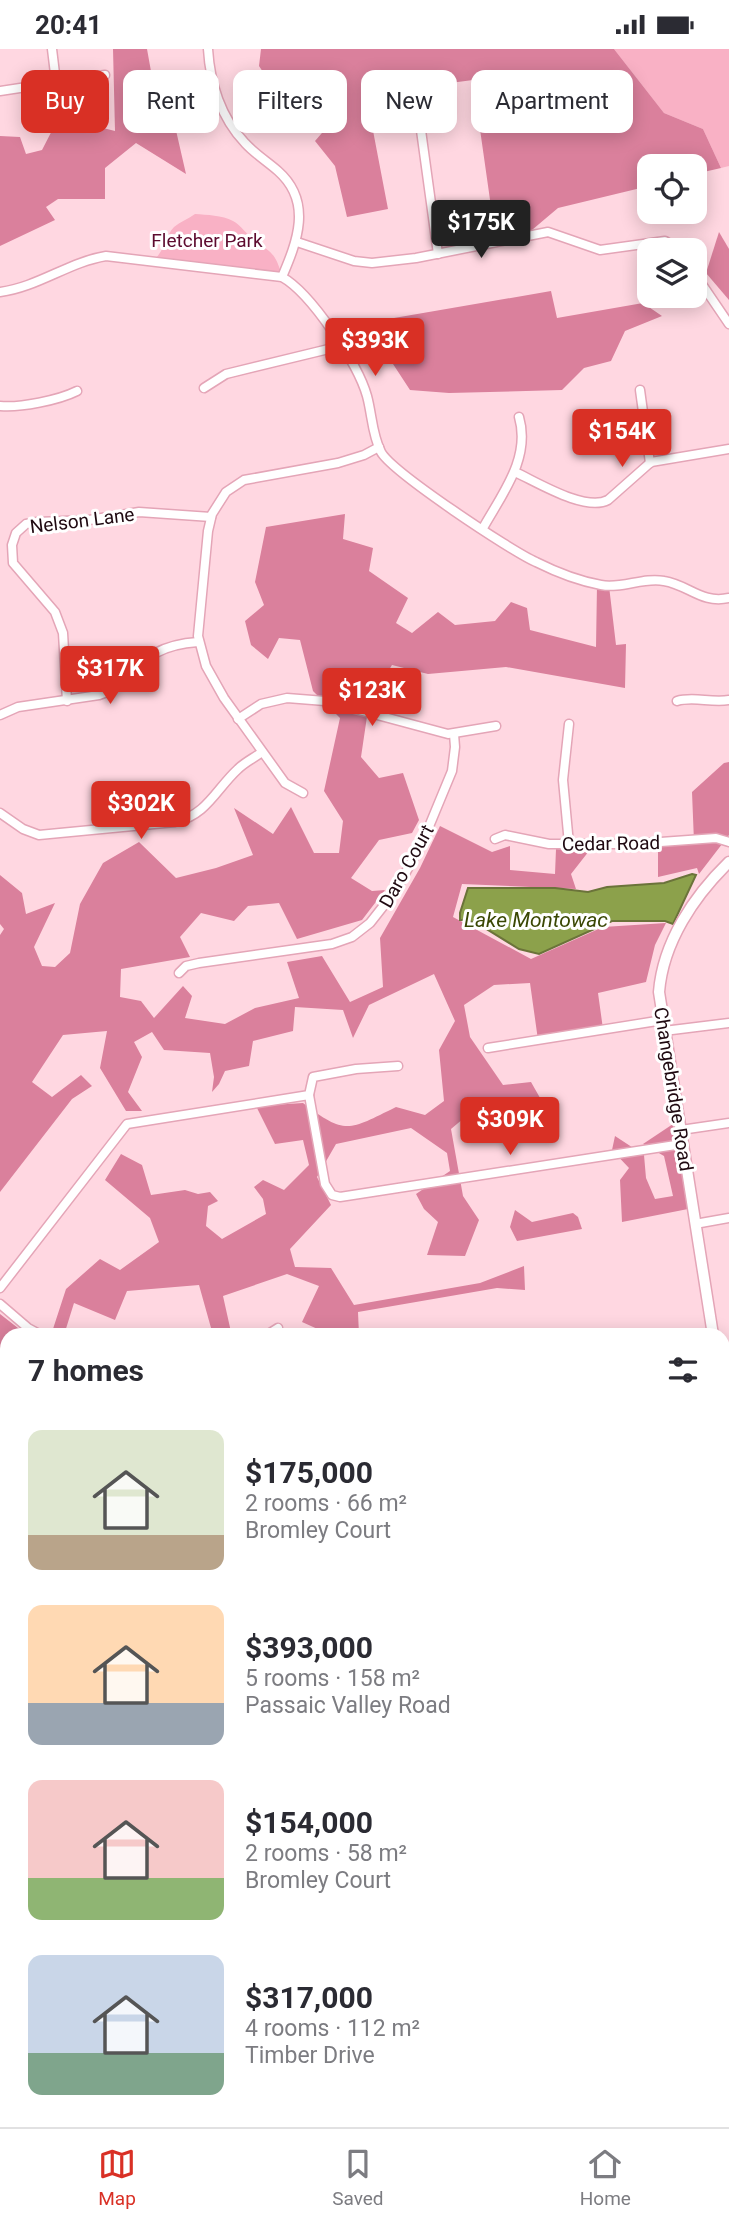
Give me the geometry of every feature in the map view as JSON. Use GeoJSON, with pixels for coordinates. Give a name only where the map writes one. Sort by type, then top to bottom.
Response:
{"type":"FeatureCollection","features":[{"type":"Feature","properties":{"kind":"main road","name":"Changebridge Road"},"geometry":{"type":"LineString","coordinates":[[712,1328],[659,992],[667,953],[700,892],[729,862]]}},
{"type":"Feature","properties":{"kind":"street"},"geometry":{"type":"LineString","coordinates":[[52,49],[55,70]]}},
{"type":"Feature","properties":{"kind":"street"},"geometry":{"type":"LineString","coordinates":[[208,49],[214,89],[229,122],[245,144],[280,172],[290,186],[300,220],[297,242],[282,277]]}},
{"type":"Feature","properties":{"kind":"street"},"geometry":{"type":"LineString","coordinates":[[0,91],[21,88]]}},
{"type":"Feature","properties":{"kind":"street"},"geometry":{"type":"LineString","coordinates":[[421,133],[438,254]]}},
{"type":"Feature","properties":{"kind":"street"},"geometry":{"type":"LineString","coordinates":[[297,242],[363,263],[392,262],[548,232],[600,250],[637,245]]}},
{"type":"Feature","properties":{"kind":"street"},"geometry":{"type":"LineString","coordinates":[[0,292],[23,288],[106,256],[282,277],[292,282],[308,299],[341,346],[363,386],[383,456],[396,468],[534,561],[601,585],[619,586],[659,580],[705,599],[729,599]]}},
{"type":"Feature","properties":{"kind":"street"},"geometry":{"type":"LineString","coordinates":[[707,292],[729,324]]}},
{"type":"Feature","properties":{"kind":"street"},"geometry":{"type":"LineString","coordinates":[[204,388],[226,374],[341,346]]}},
{"type":"Feature","properties":{"kind":"street"},"geometry":{"type":"LineString","coordinates":[[640,390],[650,463]]}},
{"type":"Feature","properties":{"kind":"street"},"geometry":{"type":"LineString","coordinates":[[0,406],[68,396],[77,391]]}},
{"type":"Feature","properties":{"kind":"street"},"geometry":{"type":"LineString","coordinates":[[483,528],[515,473],[523,430],[519,417]]}},
{"type":"Feature","properties":{"kind":"street"},"geometry":{"type":"LineString","coordinates":[[303,793],[285,783],[261,753],[214,682],[198,642],[203,572],[211,517],[220,498],[240,482],[338,463],[379,447]]}},
{"type":"Feature","properties":{"kind":"street"},"geometry":{"type":"LineString","coordinates":[[515,473],[582,502],[595,504],[608,500],[650,463],[729,449]]}},
{"type":"Feature","properties":{"kind":"street","name":"Nelson Lane"},"geometry":{"type":"LineString","coordinates":[[67,701],[63,633],[59,620],[49,605],[13,563],[12,545],[16,533],[26,524],[37,522],[89,520],[139,512],[211,517]]}},
{"type":"Feature","properties":{"kind":"street"},"geometry":{"type":"LineString","coordinates":[[0,715],[18,707],[90,698],[107,692],[161,649],[198,642]]}},
{"type":"Feature","properties":{"kind":"street"},"geometry":{"type":"LineString","coordinates":[[239,719],[254,708],[287,698],[326,701],[435,732],[454,734],[496,726]]}},
{"type":"Feature","properties":{"kind":"street"},"geometry":{"type":"LineString","coordinates":[[677,701],[687,698],[729,700]]}},
{"type":"Feature","properties":{"kind":"street"},"geometry":{"type":"LineString","coordinates":[[569,724],[563,780],[569,845]]}},
{"type":"Feature","properties":{"kind":"street","name":"Daro Court"},"geometry":{"type":"LineString","coordinates":[[179,973],[186,966],[199,963],[332,944],[352,937],[370,923],[396,890],[423,841],[452,771],[454,734]]}},
{"type":"Feature","properties":{"kind":"street"},"geometry":{"type":"LineString","coordinates":[[0,813],[23,829],[39,835],[75,834],[175,823],[192,817],[206,807],[239,768],[261,753]]}},
{"type":"Feature","properties":{"kind":"street","name":"Cedar Road"},"geometry":{"type":"LineString","coordinates":[[495,839],[505,835],[520,836],[538,843],[569,845],[716,838],[729,842]]}},
{"type":"Feature","properties":{"kind":"street"},"geometry":{"type":"LineString","coordinates":[[488,1048],[664,1025],[729,1023]]}},
{"type":"Feature","properties":{"kind":"street"},"geometry":{"type":"LineString","coordinates":[[398,1066],[356,1069],[313,1077],[309,1095],[325,1184],[328,1192],[334,1196],[682,1145]]}},
{"type":"Feature","properties":{"kind":"street"},"geometry":{"type":"LineString","coordinates":[[0,1288],[127,1124],[309,1095]]}},
{"type":"Feature","properties":{"kind":"street"},"geometry":{"type":"LineString","coordinates":[[681,1130],[729,1123]]}},
{"type":"Feature","properties":{"kind":"street"},"geometry":{"type":"LineString","coordinates":[[695,1224],[729,1218]]}},
{"type":"Feature","properties":{"kind":"street"},"geometry":{"type":"LineString","coordinates":[[0,1304],[28,1328]]}},
{"type":"Feature","properties":{"kind":"green space"},"geometry":{"type":"Polygon","coordinates":[[[614,49],[729,49],[729,166],[721,168],[703,129],[664,113],[614,49]]]}},
{"type":"Feature","properties":{"kind":"green space","name":"Fletcher Park"},"geometry":{"type":"Polygon","coordinates":[[[195,214],[219,216],[236,223],[271,253],[281,273],[156,258],[174,227],[195,214]]]}},
{"type":"Feature","properties":{"kind":"shaded area"},"geometry":{"type":"Polygon","coordinates":[[[113,49],[147,49],[151,70],[123,70],[123,133],[177,133],[186,174],[136,143],[105,168],[105,199],[58,199],[46,207],[55,220],[0,246],[0,136],[20,137],[26,154],[42,150],[51,133],[115,131],[113,49]]]}},
{"type":"Feature","properties":{"kind":"shaded area"},"geometry":{"type":"Polygon","coordinates":[[[261,49],[614,49],[630,70],[471,70],[471,80],[457,82],[457,70],[361,70],[361,133],[373,133],[388,209],[347,217],[335,166],[315,141],[322,133],[347,133],[347,70],[262,70],[259,66],[261,49]]]}},
{"type":"Feature","properties":{"kind":"shaded area"},"geometry":{"type":"Polygon","coordinates":[[[633,73],[664,113],[703,129],[721,168],[707,171],[707,154],[637,154],[637,189],[558,208],[526,235],[496,242],[481,133],[633,133],[633,73]]]}},
{"type":"Feature","properties":{"kind":"shaded area"},"geometry":{"type":"Polygon","coordinates":[[[719,232],[729,249],[729,300],[707,274],[719,232]]]}},
{"type":"Feature","properties":{"kind":"shaded area"},"geometry":{"type":"Polygon","coordinates":[[[551,291],[557,318],[637,304],[637,308],[650,308],[662,316],[625,331],[611,361],[584,368],[562,390],[449,393],[410,390],[393,364],[347,348],[336,328],[551,291]]]}},
{"type":"Feature","properties":{"kind":"shaded area"},"geometry":{"type":"Polygon","coordinates":[[[345,514],[343,539],[373,548],[369,571],[408,598],[396,623],[412,633],[438,612],[455,625],[495,621],[511,602],[527,608],[530,630],[596,647],[597,585],[609,586],[616,645],[626,644],[625,688],[506,667],[428,674],[392,665],[369,703],[361,757],[379,778],[403,773],[419,820],[412,833],[379,840],[351,878],[372,891],[385,890],[362,920],[297,939],[279,903],[248,906],[234,921],[201,913],[180,937],[190,957],[121,969],[120,997],[141,1001],[154,1018],[183,986],[192,996],[185,1018],[225,1024],[255,1008],[299,998],[287,962],[322,956],[350,1002],[383,987],[380,938],[420,868],[440,826],[492,852],[510,846],[510,870],[555,874],[556,849],[589,851],[571,874],[576,889],[462,884],[453,917],[531,959],[603,927],[666,923],[655,945],[646,982],[598,993],[603,1029],[538,1040],[530,983],[494,985],[464,1005],[470,1037],[503,1085],[531,1082],[552,1119],[507,1106],[470,1113],[451,1129],[463,1196],[479,1220],[465,1256],[427,1255],[438,1222],[424,1209],[416,1194],[450,1171],[447,1153],[411,1128],[336,1144],[317,1177],[331,1205],[290,1249],[295,1267],[331,1268],[354,1305],[480,1283],[524,1266],[525,1290],[497,1288],[358,1312],[359,1328],[315,1328],[302,1322],[319,1286],[287,1274],[223,1296],[230,1328],[211,1328],[199,1285],[127,1291],[115,1320],[74,1303],[66,1328],[53,1328],[66,1289],[100,1259],[120,1270],[159,1242],[150,1218],[105,1180],[121,1154],[142,1165],[151,1195],[185,1190],[198,1194],[210,1192],[218,1201],[208,1206],[206,1226],[222,1239],[266,1214],[263,1199],[254,1187],[263,1180],[284,1190],[309,1165],[303,1140],[275,1144],[256,1106],[303,1103],[329,1121],[348,1126],[368,1121],[396,1107],[425,1115],[444,1101],[439,1050],[455,1021],[434,974],[369,1005],[353,1038],[343,1010],[295,1007],[293,1031],[253,1041],[249,1066],[225,1071],[212,1092],[214,1077],[210,1053],[164,1050],[152,1032],[134,1042],[142,1057],[128,1092],[142,1111],[126,1111],[100,1068],[107,1031],[63,1035],[32,1082],[52,1097],[81,1075],[92,1086],[72,1099],[0,1192],[0,935],[4,929],[0,924],[0,875],[22,893],[26,914],[55,903],[34,947],[42,966],[55,967],[70,953],[80,904],[103,863],[139,842],[176,878],[253,855],[234,808],[273,834],[291,807],[314,853],[339,853],[343,821],[324,791],[340,718],[313,691],[300,640],[279,638],[268,659],[251,645],[245,621],[264,605],[255,582],[266,527],[345,514]]]}},
{"type":"Feature","properties":{"kind":"shaded area"},"geometry":{"type":"Polygon","coordinates":[[[729,762],[729,835],[699,874],[697,868],[658,877],[658,844],[694,842],[692,792],[724,763],[729,762]]]}},
{"type":"Feature","properties":{"kind":"shaded area"},"geometry":{"type":"Polygon","coordinates":[[[673,1124],[688,1209],[622,1222],[620,1180],[629,1168],[612,1150],[615,1136],[644,1155],[646,1178],[655,1199],[673,1196],[664,1156],[643,1144],[673,1124]]]}},
{"type":"Feature","properties":{"kind":"shaded area"},"geometry":{"type":"Polygon","coordinates":[[[515,1210],[532,1222],[573,1213],[578,1217],[582,1229],[517,1241],[510,1227],[515,1210]]]}},
{"type":"Feature","properties":{"kind":"shaded area"},"geometry":{"type":"Polygon","coordinates":[[[0,1314],[18,1328],[0,1328],[0,1314]]]}},
{"type":"Feature","properties":{"kind":"water","name":"Lake Montowac"},"geometry":{"type":"Polygon","coordinates":[[[696,875],[673,924],[665,921],[612,921],[539,954],[519,949],[483,927],[468,920],[460,920],[468,888],[555,888],[588,892],[607,887],[664,883],[696,875]]]}}]}
